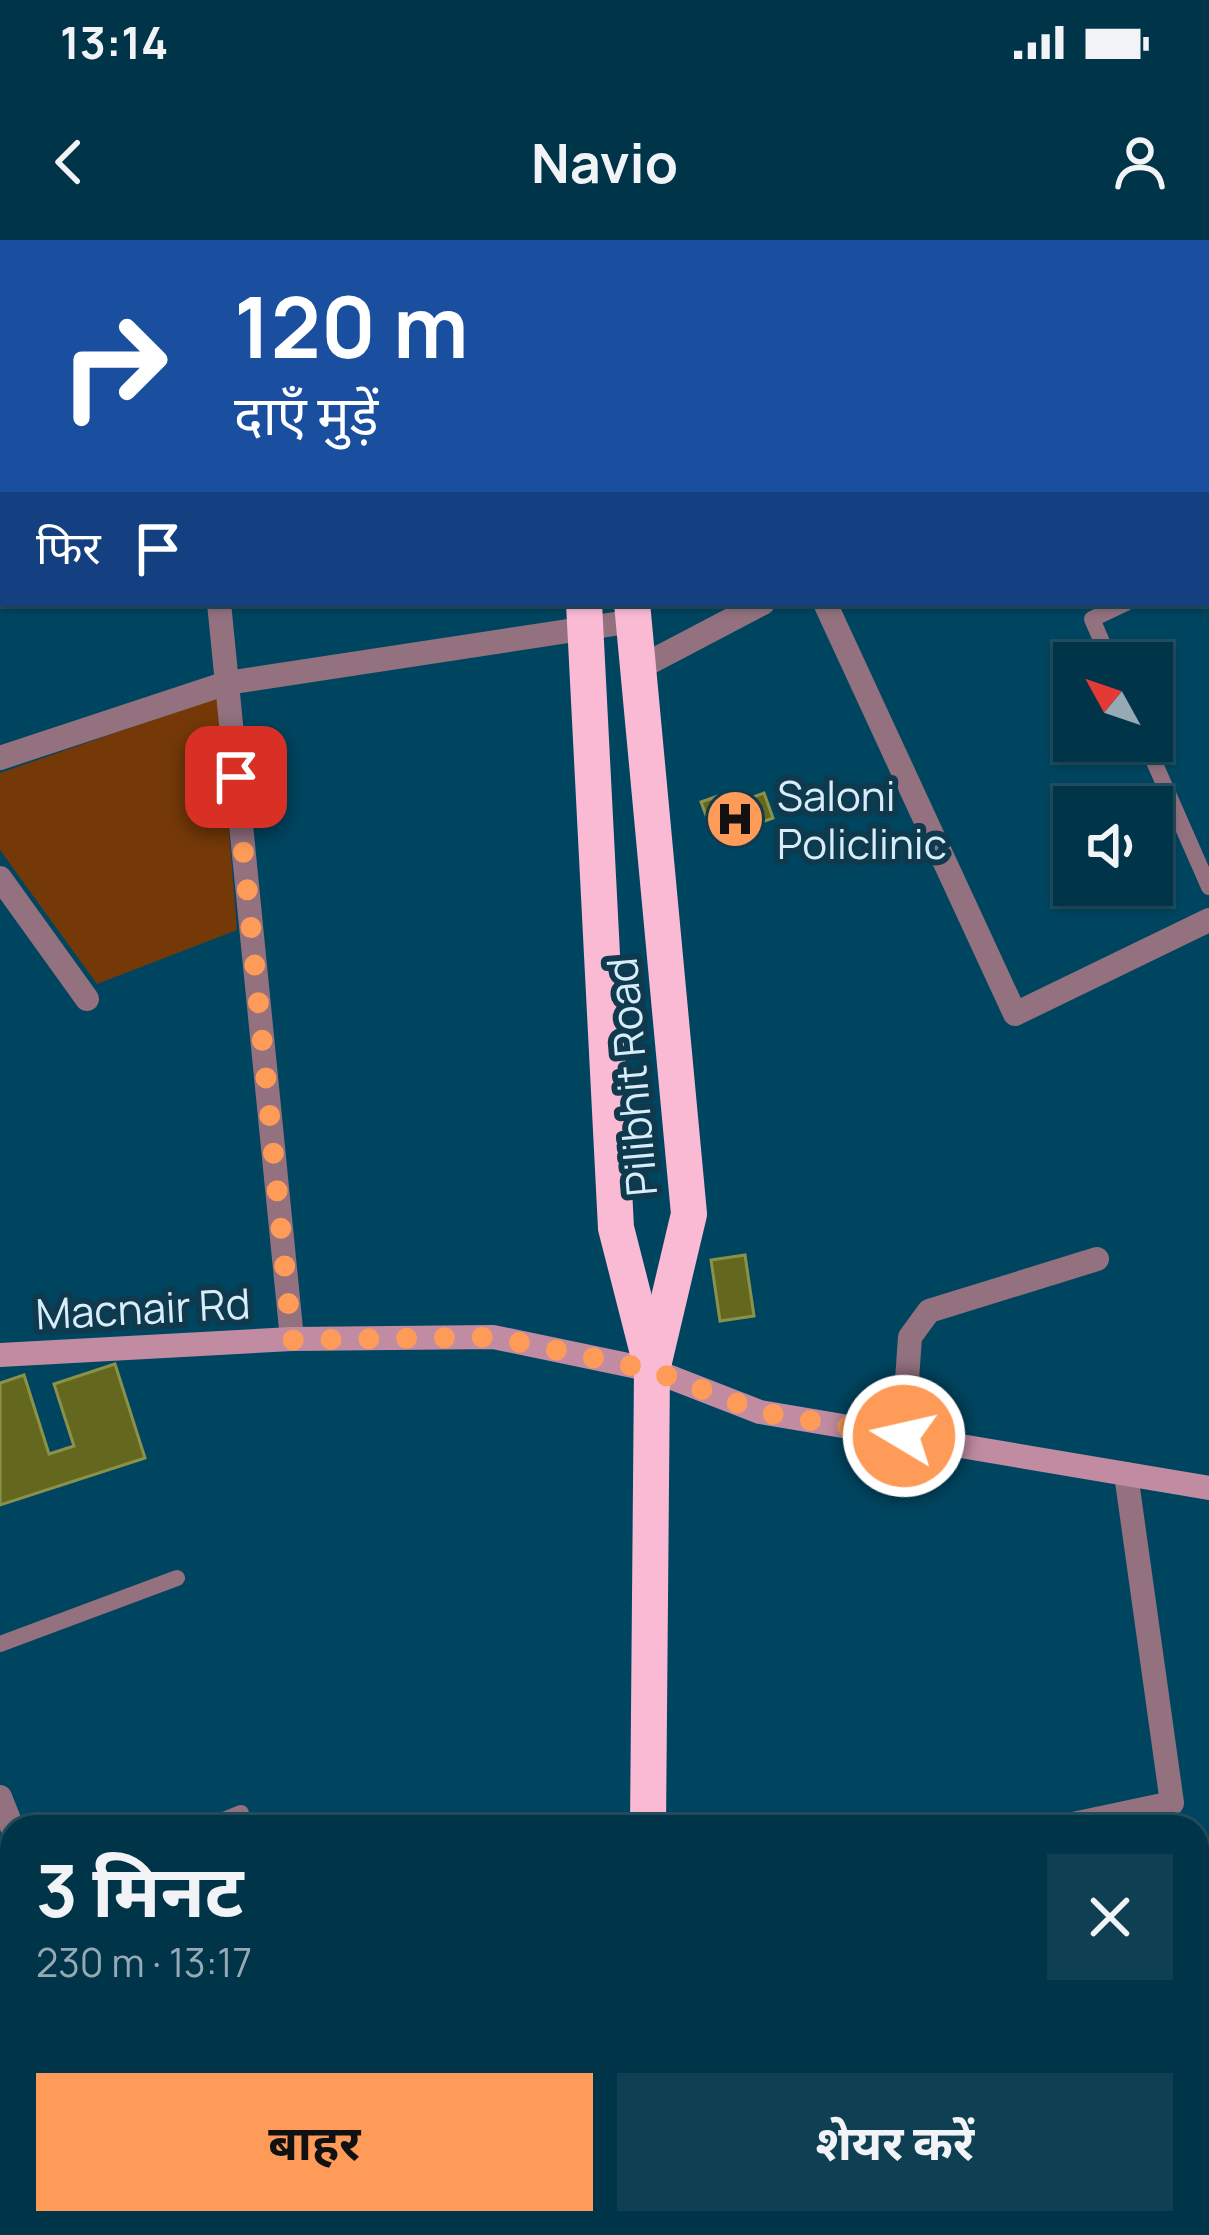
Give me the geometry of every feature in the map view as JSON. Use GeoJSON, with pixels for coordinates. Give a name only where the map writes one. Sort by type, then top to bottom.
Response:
{"type":"FeatureCollection","features":[{"type":"Feature","properties":{"kind":"highway","name":"Pilibhit Road"},"geometry":{"type":"LineString","coordinates":[[633,612],[689,1214],[652,1370],[648,1815]]}},
{"type":"Feature","properties":{"kind":"highway"},"geometry":{"type":"LineString","coordinates":[[585,615],[616,1228],[652,1370]]}},
{"type":"Feature","properties":{"kind":"street"},"geometry":{"type":"LineString","coordinates":[[219,606],[292,1340]]}},
{"type":"Feature","properties":{"kind":"street"},"geometry":{"type":"LineString","coordinates":[[639,668],[758,606]]}},
{"type":"Feature","properties":{"kind":"street"},"geometry":{"type":"LineString","coordinates":[[827,606],[1015,1014],[1209,920]]}},
{"type":"Feature","properties":{"kind":"street"},"geometry":{"type":"LineString","coordinates":[[0,758],[226,683],[585,615],[633,612]]}},
{"type":"Feature","properties":{"kind":"street"},"geometry":{"type":"LineString","coordinates":[[0,878],[87,999]]}},
{"type":"Feature","properties":{"kind":"street"},"geometry":{"type":"LineString","coordinates":[[904,1436],[910,1337],[929,1310],[1097,1259]]}},
{"type":"Feature","properties":{"kind":"street","name":"Macnair Rd"},"geometry":{"type":"LineString","coordinates":[[0,1355],[292,1340],[494,1337],[652,1370],[760,1412],[1209,1488]]}},
{"type":"Feature","properties":{"kind":"street"},"geometry":{"type":"LineString","coordinates":[[1116,1815],[1172,1803],[1126,1474]]}},
{"type":"Feature","properties":{"kind":"lane"},"geometry":{"type":"LineString","coordinates":[[1088,611],[1102,642]]}},
{"type":"Feature","properties":{"kind":"lane"},"geometry":{"type":"LineString","coordinates":[[1154,762],[1209,887]]}},
{"type":"Feature","properties":{"kind":"lane"},"geometry":{"type":"LineString","coordinates":[[0,1644],[177,1578]]}},
{"type":"Feature","properties":{"kind":"lane"},"geometry":{"type":"LineString","coordinates":[[236,1815],[241,1813]]}},
{"type":"Feature","properties":{"kind":"shaded area"},"geometry":{"type":"Polygon","coordinates":[[[218,697],[237,930],[97,984],[0,850],[0,773],[218,697]]]}},
{"type":"Feature","properties":{"kind":"building"},"geometry":{"type":"Polygon","coordinates":[[[764,793],[773,818],[715,839],[701,802],[721,795],[726,807],[764,793]]]}},
{"type":"Feature","properties":{"kind":"building"},"geometry":{"type":"Polygon","coordinates":[[[745,1255],[754,1316],[720,1321],[711,1260],[745,1255]]]}},
{"type":"Feature","properties":{"kind":"building"},"geometry":{"type":"Polygon","coordinates":[[[115,1364],[145,1458],[0,1505],[0,1383],[24,1375],[49,1454],[74,1446],[54,1384],[115,1364]]]}},
{"type":"Feature","properties":{"kind":"place","name":"Saloni Policlinic"},"geometry":{"type":"Point","coordinates":[735,819]}},
{"type":"Feature","properties":{"kind":"route"},"geometry":{"type":"LineString","coordinates":[[236,777],[292,1340],[494,1337],[652,1370],[760,1412],[904,1436]]}}]}
